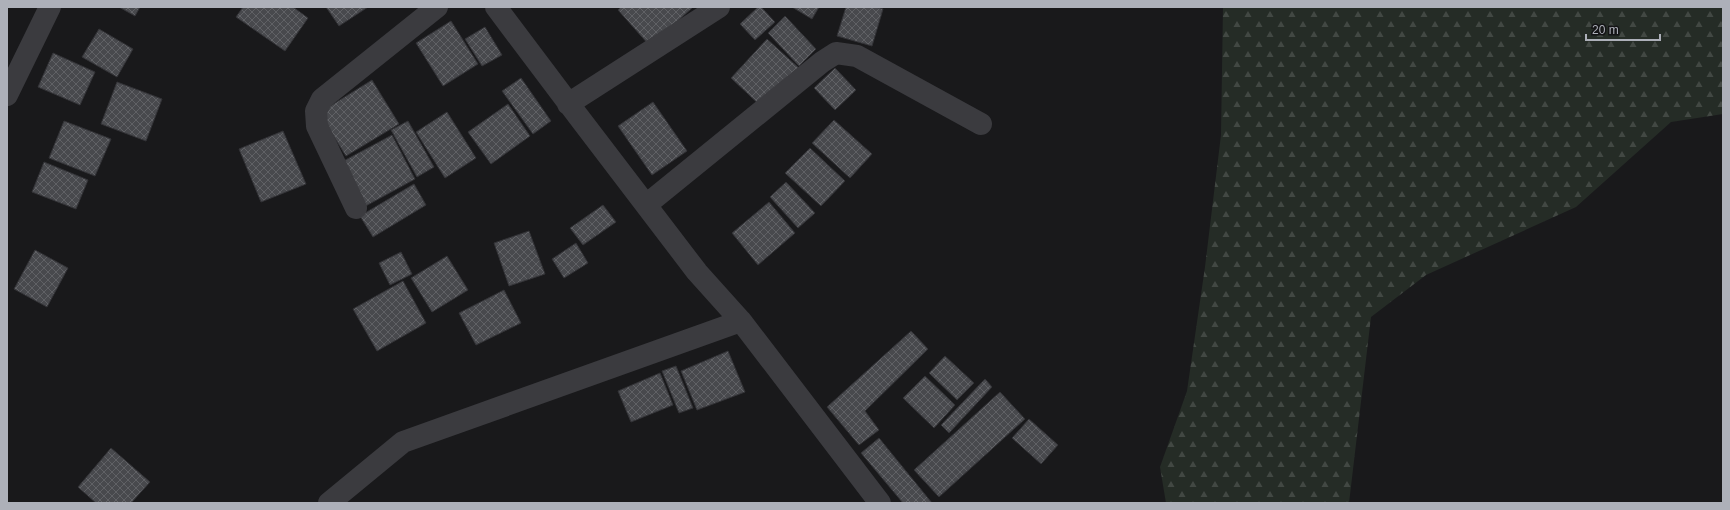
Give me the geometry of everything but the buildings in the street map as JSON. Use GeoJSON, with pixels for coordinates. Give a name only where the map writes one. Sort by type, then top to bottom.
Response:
{"type":"FeatureCollection","features":[{"type":"Feature","properties":{"kind":"street"},"geometry":{"type":"LineString","coordinates":[[7,95],[50,7]]}},
{"type":"Feature","properties":{"kind":"street"},"geometry":{"type":"LineString","coordinates":[[356,208],[317,126],[316,111],[322,99],[437,7]]}},
{"type":"Feature","properties":{"kind":"street"},"geometry":{"type":"LineString","coordinates":[[496,7],[568,104],[697,272],[741,321],[880,503]]}},
{"type":"Feature","properties":{"kind":"street"},"geometry":{"type":"LineString","coordinates":[[568,104],[719,7]]}},
{"type":"Feature","properties":{"kind":"street"},"geometry":{"type":"LineString","coordinates":[[646,205],[822,62],[836,53],[857,56],[981,124]]}},
{"type":"Feature","properties":{"kind":"street"},"geometry":{"type":"LineString","coordinates":[[329,503],[403,442],[741,321]]}},
{"type":"Feature","properties":{"kind":"green space"},"geometry":{"type":"Polygon","coordinates":[[[1223,7],[1723,7],[1723,114],[1671,122],[1576,207],[1426,275],[1371,317],[1349,503],[1166,503],[1160,467],[1187,391],[1205,267],[1221,135],[1223,7]]]}}]}
